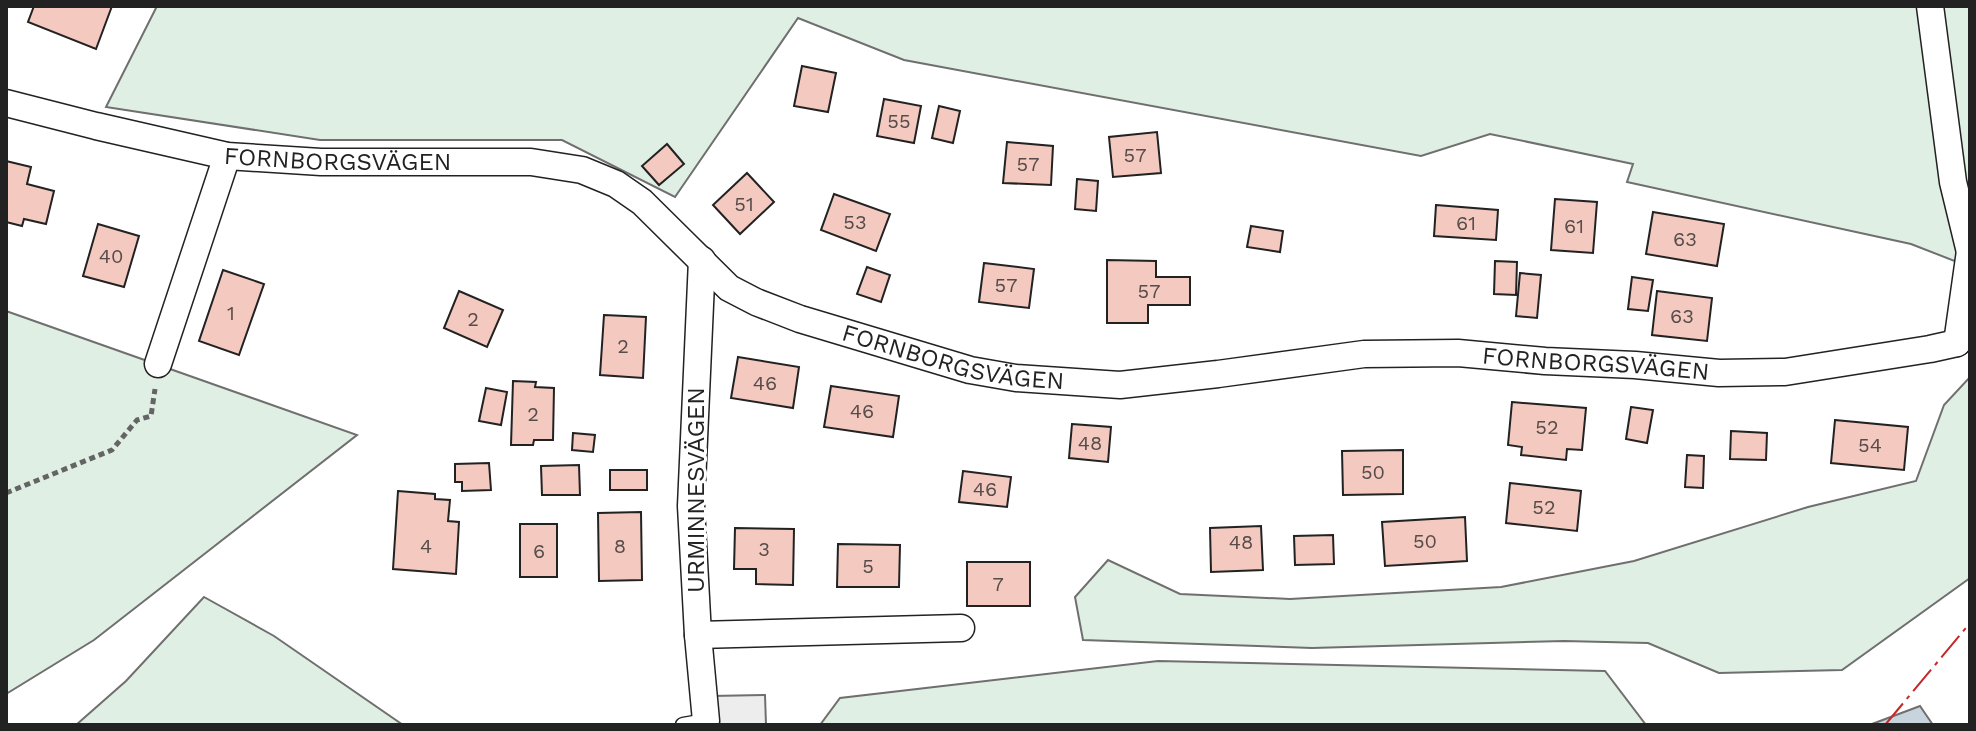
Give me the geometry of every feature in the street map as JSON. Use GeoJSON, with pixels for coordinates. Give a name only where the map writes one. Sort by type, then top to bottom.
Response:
{"type":"FeatureCollection","features":[{"type":"Feature","properties":{"kind":"street","name":"FORNBORGSVÄGEN"},"geometry":{"type":"LineString","coordinates":[[6,103],[227,156],[321,162],[531,162],[582,170],[616,184],[642,202],[729,288],[756,302],[800,319],[970,370],[1016,378],[1120,385],[1364,354],[1458,353],[1719,373],[1785,372],[1930,349],[1963,336],[1970,252],[1953,182],[1930,6]]}},
{"type":"Feature","properties":{"kind":"street"},"geometry":{"type":"LineString","coordinates":[[158,364],[227,156]]}},
{"type":"Feature","properties":{"kind":"street","name":"URMINNESVÄGEN"},"geometry":{"type":"LineString","coordinates":[[695,723],[698,635],[691,506],[702,260]]}},
{"type":"Feature","properties":{"kind":"street"},"geometry":{"type":"LineString","coordinates":[[698,635],[961,628]]}},
{"type":"Feature","properties":{"kind":"path"},"geometry":{"type":"LineString","coordinates":[[6,493],[112,450],[137,420],[151,416],[158,364]]}},
{"type":"Feature","properties":{"kind":"green space"},"geometry":{"type":"Polygon","coordinates":[[[157,6],[1970,6],[1970,267],[1911,244],[1627,182],[1633,164],[1490,134],[1421,156],[904,60],[798,18],[675,197],[562,140],[320,140],[106,107],[157,6]]]}},
{"type":"Feature","properties":{"kind":"green space"},"geometry":{"type":"Polygon","coordinates":[[[6,311],[357,435],[94,640],[6,694],[6,311]]]}},
{"type":"Feature","properties":{"kind":"green space"},"geometry":{"type":"Polygon","coordinates":[[[1970,377],[1970,578],[1842,670],[1719,673],[1648,643],[1564,641],[1312,648],[1083,640],[1075,597],[1108,560],[1180,594],[1290,599],[1501,587],[1634,561],[1808,507],[1916,481],[1944,405],[1970,377]]]}},
{"type":"Feature","properties":{"kind":"green space"},"geometry":{"type":"Polygon","coordinates":[[[204,597],[274,636],[403,725],[76,725],[126,681],[204,597]]]}},
{"type":"Feature","properties":{"kind":"green space"},"geometry":{"type":"Polygon","coordinates":[[[1158,661],[1605,671],[1646,725],[820,725],[840,698],[1158,661]]]}},
{"type":"Feature","properties":{"kind":"shaded area"},"geometry":{"type":"Polygon","coordinates":[[[765,695],[766,725],[712,725],[711,696],[765,695]]]}},
{"type":"Feature","properties":{"kind":"shaded area"},"geometry":{"type":"Polygon","coordinates":[[[1920,706],[1933,725],[1869,725],[1872,724],[1920,706]]]}},
{"type":"Feature","properties":{"kind":"building"},"geometry":{"type":"Polygon","coordinates":[[[34,6],[112,6],[96,49],[28,22],[34,6]]]}},
{"type":"Feature","properties":{"kind":"building"},"geometry":{"type":"Polygon","coordinates":[[[802,66],[836,73],[828,112],[794,106],[802,66]]]}},
{"type":"Feature","properties":{"kind":"building"},"geometry":{"type":"Polygon","coordinates":[[[884,99],[921,106],[914,143],[877,136],[884,99]]]}},
{"type":"Feature","properties":{"kind":"building"},"geometry":{"type":"Polygon","coordinates":[[[939,106],[960,111],[953,143],[932,138],[939,106]]]}},
{"type":"Feature","properties":{"kind":"building"},"geometry":{"type":"Polygon","coordinates":[[[1157,132],[1161,173],[1113,177],[1109,137],[1157,132]]]}},
{"type":"Feature","properties":{"kind":"building"},"geometry":{"type":"Polygon","coordinates":[[[1007,142],[1053,146],[1051,185],[1003,183],[1007,142]]]}},
{"type":"Feature","properties":{"kind":"building"},"geometry":{"type":"Polygon","coordinates":[[[667,144],[684,164],[659,185],[642,166],[667,144]]]}},
{"type":"Feature","properties":{"kind":"building"},"geometry":{"type":"Polygon","coordinates":[[[6,161],[31,167],[27,184],[54,191],[46,224],[24,219],[22,226],[6,222],[6,161]]]}},
{"type":"Feature","properties":{"kind":"building"},"geometry":{"type":"Polygon","coordinates":[[[747,173],[774,202],[740,234],[713,205],[747,173]]]}},
{"type":"Feature","properties":{"kind":"building"},"geometry":{"type":"Polygon","coordinates":[[[1077,179],[1098,181],[1096,211],[1075,209],[1077,179]]]}},
{"type":"Feature","properties":{"kind":"building"},"geometry":{"type":"Polygon","coordinates":[[[834,194],[890,214],[876,251],[821,230],[834,194]]]}},
{"type":"Feature","properties":{"kind":"building"},"geometry":{"type":"Polygon","coordinates":[[[1555,199],[1597,202],[1593,253],[1551,250],[1555,199]]]}},
{"type":"Feature","properties":{"kind":"building"},"geometry":{"type":"Polygon","coordinates":[[[1436,205],[1498,210],[1496,240],[1434,236],[1436,205]]]}},
{"type":"Feature","properties":{"kind":"building"},"geometry":{"type":"Polygon","coordinates":[[[1653,212],[1724,224],[1717,266],[1646,254],[1653,212]]]}},
{"type":"Feature","properties":{"kind":"building"},"geometry":{"type":"Polygon","coordinates":[[[98,224],[139,236],[124,287],[83,276],[98,224]]]}},
{"type":"Feature","properties":{"kind":"building"},"geometry":{"type":"Polygon","coordinates":[[[1251,226],[1283,231],[1280,252],[1247,247],[1251,226]]]}},
{"type":"Feature","properties":{"kind":"building"},"geometry":{"type":"Polygon","coordinates":[[[1107,260],[1156,261],[1156,277],[1190,277],[1190,305],[1148,305],[1148,323],[1107,323],[1107,260]]]}},
{"type":"Feature","properties":{"kind":"building"},"geometry":{"type":"Polygon","coordinates":[[[1495,261],[1517,262],[1516,295],[1494,294],[1495,261]]]}},
{"type":"Feature","properties":{"kind":"building"},"geometry":{"type":"Polygon","coordinates":[[[984,263],[1034,269],[1029,308],[979,302],[984,263]]]}},
{"type":"Feature","properties":{"kind":"building"},"geometry":{"type":"Polygon","coordinates":[[[867,267],[890,275],[881,302],[857,294],[867,267]]]}},
{"type":"Feature","properties":{"kind":"building"},"geometry":{"type":"Polygon","coordinates":[[[223,270],[264,284],[239,355],[199,341],[223,270]]]}},
{"type":"Feature","properties":{"kind":"building"},"geometry":{"type":"Polygon","coordinates":[[[1520,273],[1541,275],[1537,318],[1516,316],[1520,273]]]}},
{"type":"Feature","properties":{"kind":"building"},"geometry":{"type":"Polygon","coordinates":[[[1632,277],[1653,280],[1648,311],[1628,309],[1632,277]]]}},
{"type":"Feature","properties":{"kind":"building"},"geometry":{"type":"Polygon","coordinates":[[[459,291],[503,310],[487,347],[444,328],[459,291]]]}},
{"type":"Feature","properties":{"kind":"building"},"geometry":{"type":"Polygon","coordinates":[[[1657,291],[1712,298],[1707,341],[1652,335],[1657,291]]]}},
{"type":"Feature","properties":{"kind":"building"},"geometry":{"type":"Polygon","coordinates":[[[604,315],[646,317],[643,378],[600,375],[604,315]]]}},
{"type":"Feature","properties":{"kind":"building"},"geometry":{"type":"Polygon","coordinates":[[[738,357],[799,367],[793,408],[731,398],[738,357]]]}},
{"type":"Feature","properties":{"kind":"building"},"geometry":{"type":"Polygon","coordinates":[[[513,381],[536,382],[535,387],[554,388],[553,440],[534,440],[533,445],[511,445],[513,381]]]}},
{"type":"Feature","properties":{"kind":"building"},"geometry":{"type":"Polygon","coordinates":[[[831,386],[899,396],[893,437],[824,427],[831,386]]]}},
{"type":"Feature","properties":{"kind":"building"},"geometry":{"type":"Polygon","coordinates":[[[486,388],[507,392],[501,425],[479,421],[486,388]]]}},
{"type":"Feature","properties":{"kind":"building"},"geometry":{"type":"Polygon","coordinates":[[[1512,402],[1586,408],[1582,450],[1567,449],[1566,460],[1521,455],[1522,447],[1508,445],[1512,402]]]}},
{"type":"Feature","properties":{"kind":"building"},"geometry":{"type":"Polygon","coordinates":[[[1631,407],[1653,410],[1647,443],[1626,439],[1631,407]]]}},
{"type":"Feature","properties":{"kind":"building"},"geometry":{"type":"Polygon","coordinates":[[[1835,420],[1908,427],[1904,470],[1831,463],[1835,420]]]}},
{"type":"Feature","properties":{"kind":"building"},"geometry":{"type":"Polygon","coordinates":[[[1072,424],[1111,427],[1108,462],[1069,458],[1072,424]]]}},
{"type":"Feature","properties":{"kind":"building"},"geometry":{"type":"Polygon","coordinates":[[[1731,431],[1767,433],[1766,460],[1730,459],[1731,431]]]}},
{"type":"Feature","properties":{"kind":"building"},"geometry":{"type":"Polygon","coordinates":[[[573,433],[595,435],[593,452],[572,450],[573,433]]]}},
{"type":"Feature","properties":{"kind":"building"},"geometry":{"type":"Polygon","coordinates":[[[1403,450],[1403,494],[1343,495],[1342,451],[1403,450]]]}},
{"type":"Feature","properties":{"kind":"building"},"geometry":{"type":"Polygon","coordinates":[[[1687,455],[1704,456],[1703,488],[1685,487],[1687,455]]]}},
{"type":"Feature","properties":{"kind":"building"},"geometry":{"type":"Polygon","coordinates":[[[489,463],[491,490],[462,491],[462,482],[455,482],[455,464],[489,463]]]}},
{"type":"Feature","properties":{"kind":"building"},"geometry":{"type":"Polygon","coordinates":[[[579,465],[580,495],[542,495],[541,466],[579,465]]]}},
{"type":"Feature","properties":{"kind":"building"},"geometry":{"type":"Polygon","coordinates":[[[610,470],[647,470],[647,490],[610,490],[610,470]]]}},
{"type":"Feature","properties":{"kind":"building"},"geometry":{"type":"Polygon","coordinates":[[[963,471],[1011,477],[1007,507],[959,502],[963,471]]]}},
{"type":"Feature","properties":{"kind":"building"},"geometry":{"type":"Polygon","coordinates":[[[1510,483],[1581,491],[1577,531],[1506,523],[1510,483]]]}},
{"type":"Feature","properties":{"kind":"building"},"geometry":{"type":"Polygon","coordinates":[[[398,491],[435,494],[435,499],[450,500],[448,521],[459,522],[456,574],[393,569],[398,491]]]}},
{"type":"Feature","properties":{"kind":"building"},"geometry":{"type":"Polygon","coordinates":[[[641,512],[642,580],[599,581],[598,513],[641,512]]]}},
{"type":"Feature","properties":{"kind":"building"},"geometry":{"type":"Polygon","coordinates":[[[1465,517],[1467,561],[1385,566],[1382,522],[1465,517]]]}},
{"type":"Feature","properties":{"kind":"building"},"geometry":{"type":"Polygon","coordinates":[[[520,524],[557,524],[557,577],[520,577],[520,524]]]}},
{"type":"Feature","properties":{"kind":"building"},"geometry":{"type":"Polygon","coordinates":[[[1261,526],[1263,570],[1211,572],[1210,528],[1261,526]]]}},
{"type":"Feature","properties":{"kind":"building"},"geometry":{"type":"Polygon","coordinates":[[[735,528],[794,529],[793,585],[756,584],[756,569],[734,569],[735,528]]]}},
{"type":"Feature","properties":{"kind":"building"},"geometry":{"type":"Polygon","coordinates":[[[1333,535],[1334,564],[1295,565],[1294,536],[1333,535]]]}},
{"type":"Feature","properties":{"kind":"building"},"geometry":{"type":"Polygon","coordinates":[[[838,544],[900,545],[899,587],[837,587],[838,544]]]}},
{"type":"Feature","properties":{"kind":"building"},"geometry":{"type":"Polygon","coordinates":[[[967,562],[1030,562],[1030,606],[967,606],[967,562]]]}},
{"type":"Feature","properties":{"kind":"power"},"geometry":{"type":"LineString","coordinates":[[1885,725],[1970,623]]}}]}
